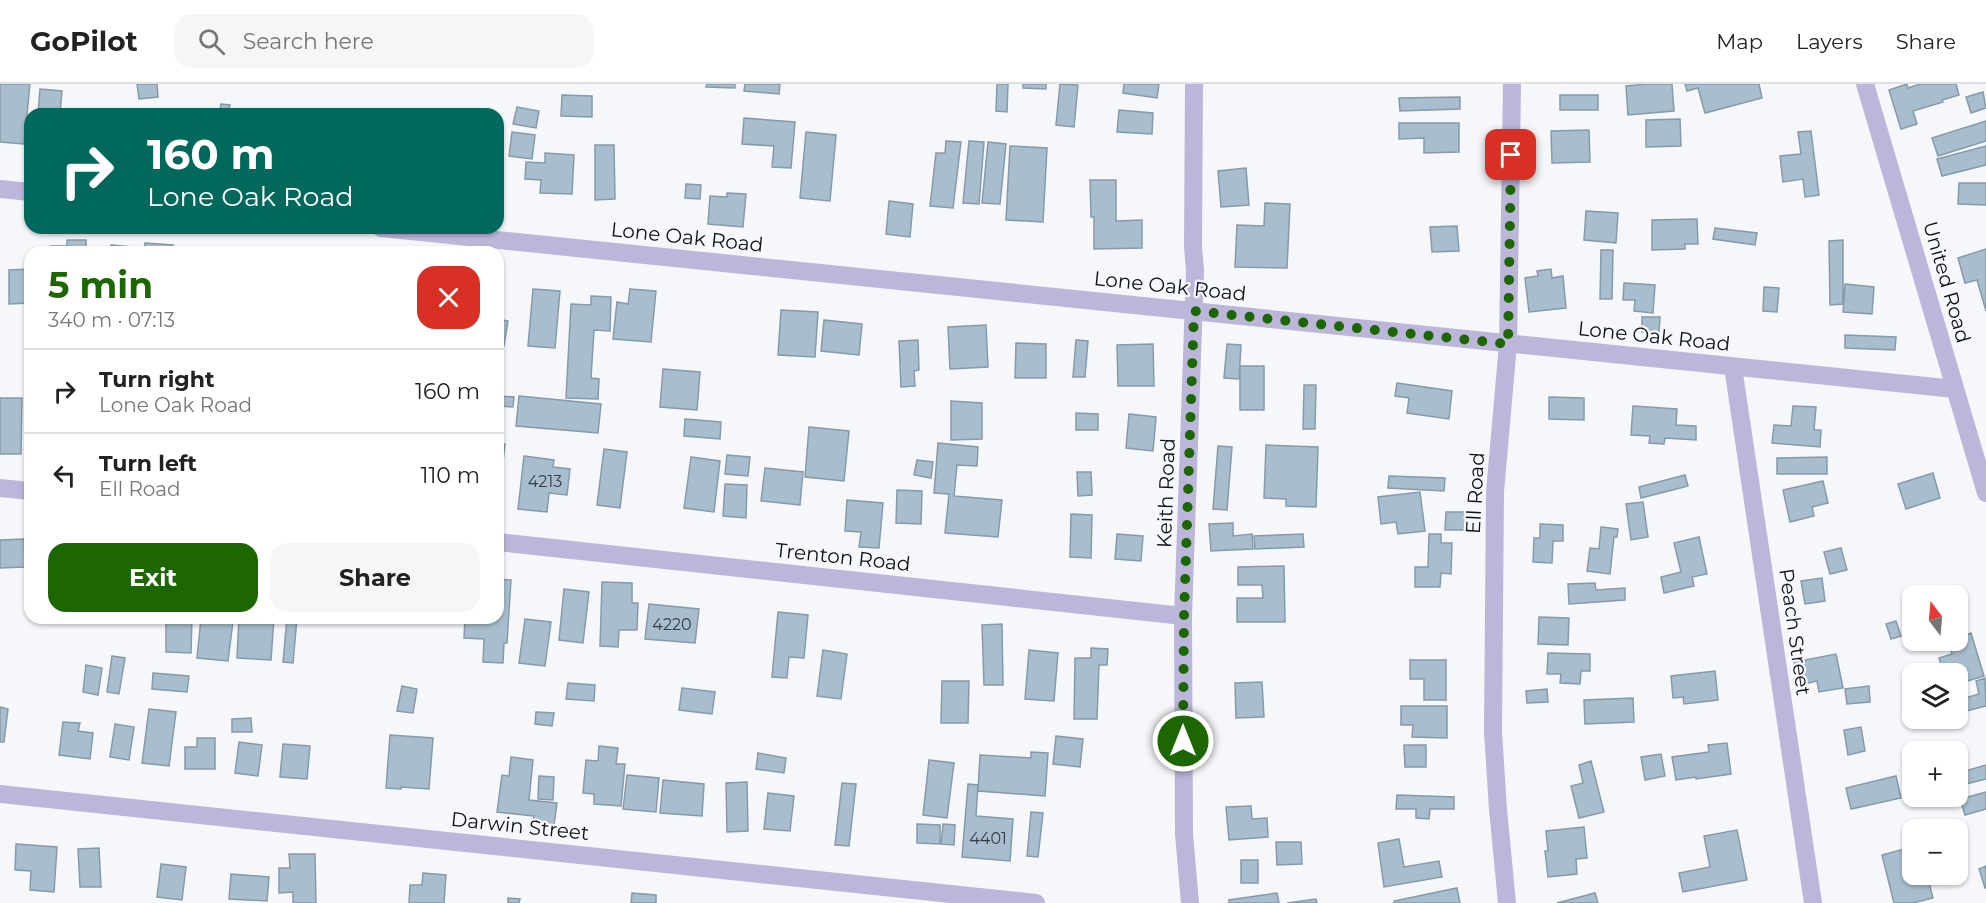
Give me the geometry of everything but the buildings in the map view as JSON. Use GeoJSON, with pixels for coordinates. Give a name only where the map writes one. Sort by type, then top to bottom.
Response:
{"type":"FeatureCollection","features":[{"type":"Feature","properties":{"kind":"street","name":"Keith Road"},"geometry":{"type":"LineString","coordinates":[[1190,903],[1184,834],[1184,616],[1194,311],[1194,84]]}},
{"type":"Feature","properties":{"kind":"street","name":"Ell Road"},"geometry":{"type":"LineString","coordinates":[[1507,903],[1493,732],[1495,492],[1508,344],[1512,84]]}},
{"type":"Feature","properties":{"kind":"street","name":"United Road"},"geometry":{"type":"LineString","coordinates":[[1865,84],[1986,493]]}},
{"type":"Feature","properties":{"kind":"street"},"geometry":{"type":"LineString","coordinates":[[0,189],[24,191]]}},
{"type":"Feature","properties":{"kind":"street","name":"Lone Oak Road"},"geometry":{"type":"LineString","coordinates":[[488,234],[1194,311],[1955,389]]}},
{"type":"Feature","properties":{"kind":"street","name":"Peach Street"},"geometry":{"type":"LineString","coordinates":[[1733,367],[1813,903]]}},
{"type":"Feature","properties":{"kind":"street"},"geometry":{"type":"LineString","coordinates":[[0,488],[24,490]]}},
{"type":"Feature","properties":{"kind":"street","name":"Trenton Road"},"geometry":{"type":"LineString","coordinates":[[504,543],[1184,616]]}},
{"type":"Feature","properties":{"kind":"street","name":"Darwin Street"},"geometry":{"type":"LineString","coordinates":[[0,794],[1036,903]]}},
{"type":"Feature","properties":{"kind":"route"},"geometry":{"type":"LineString","coordinates":[[1183,741],[1184,616],[1194,311],[1508,344],[1511,155]]}}]}
